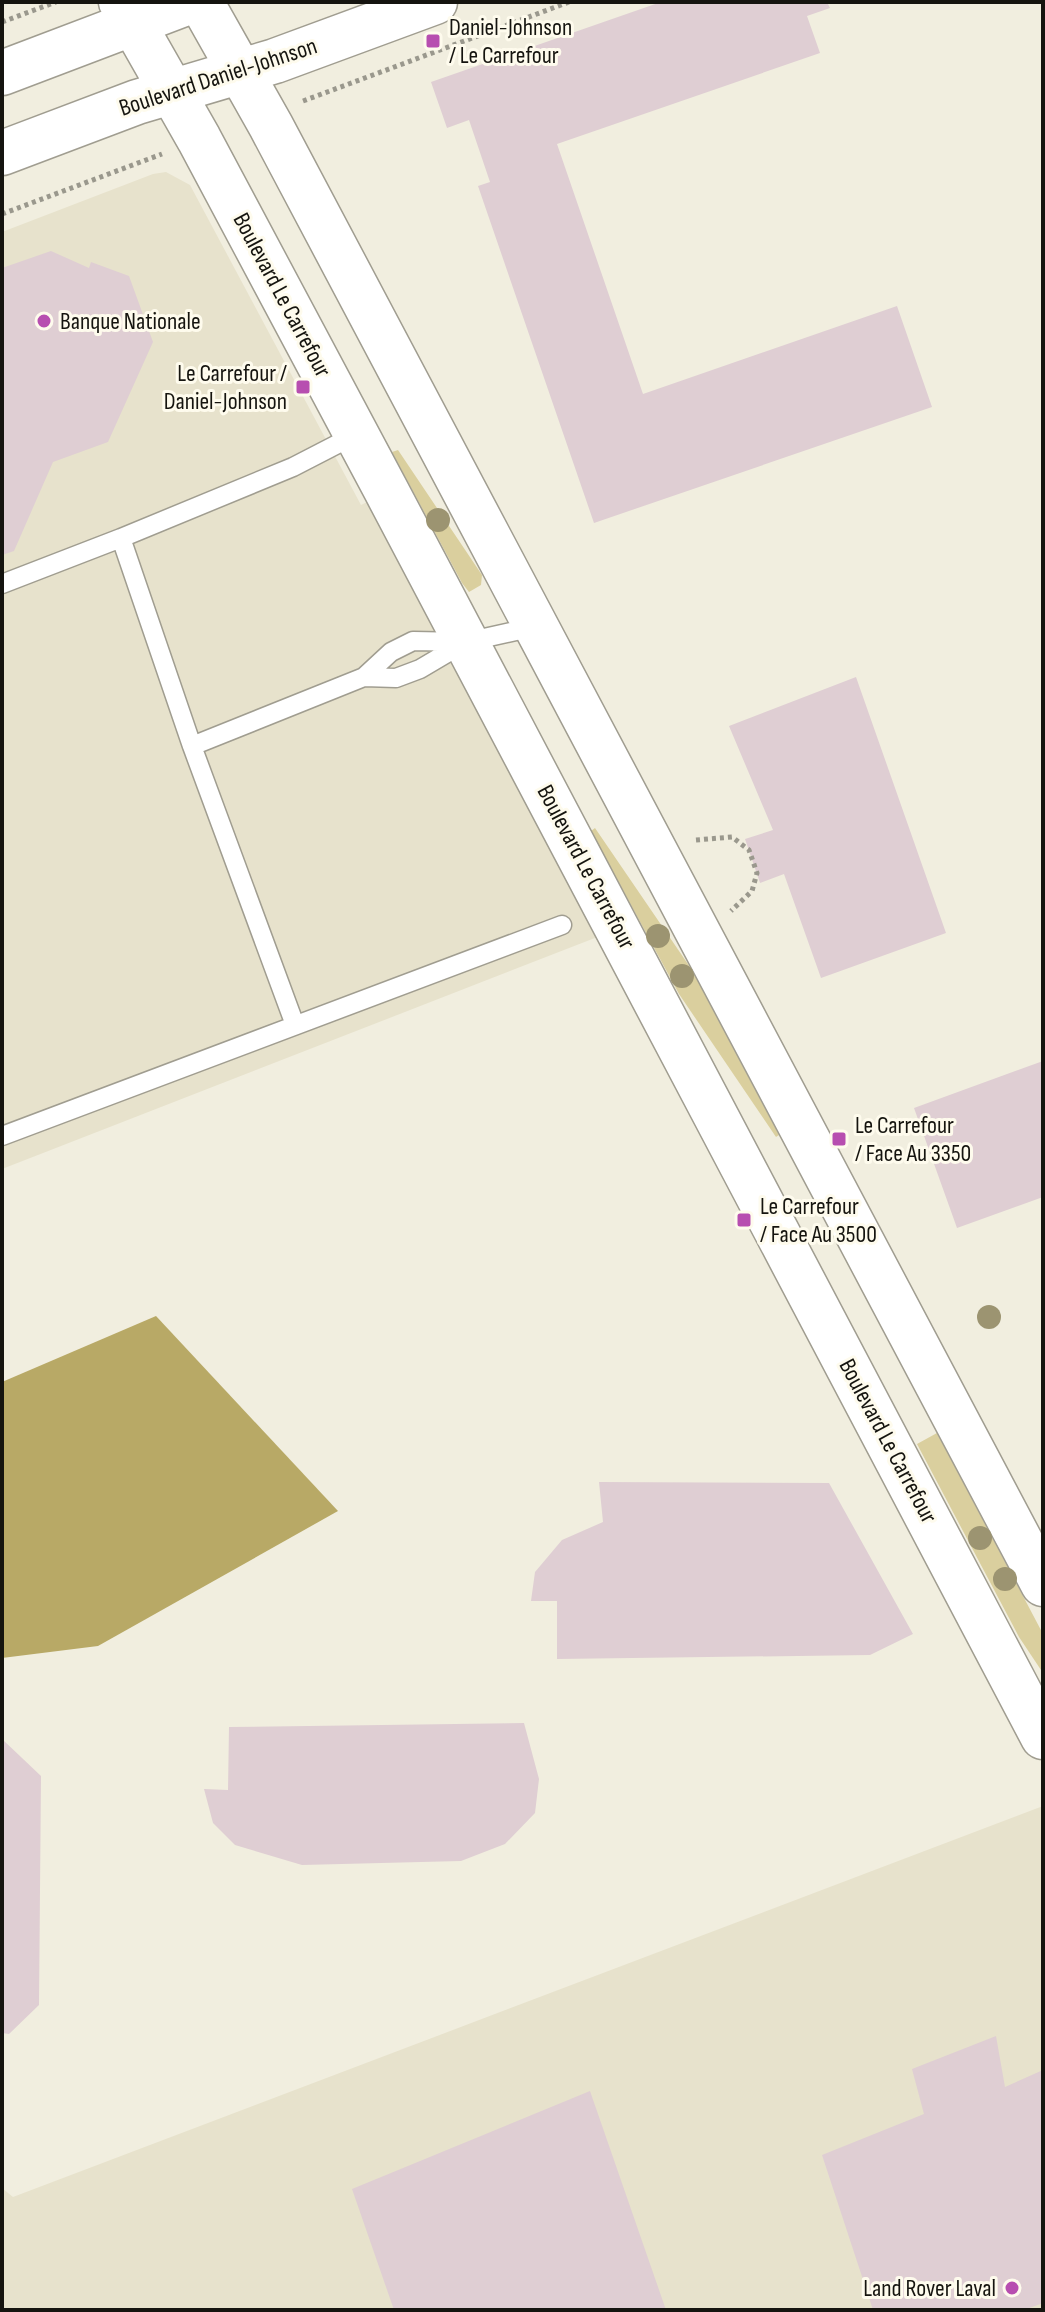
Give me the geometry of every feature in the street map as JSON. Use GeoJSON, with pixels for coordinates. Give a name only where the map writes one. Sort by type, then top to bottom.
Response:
{"type":"FeatureCollection","features":[{"type":"Feature","properties":{"kind":"street"},"geometry":{"type":"LineString","coordinates":[[2,73],[127,13],[189,2]]}},
{"type":"Feature","properties":{"kind":"street"},"geometry":{"type":"LineString","coordinates":[[201,2],[241,71],[1043,1584]]}},
{"type":"Feature","properties":{"kind":"street","name":"Boulevard Daniel-Johnson"},"geometry":{"type":"LineString","coordinates":[[2,153],[105,113],[241,71],[435,2]]}},
{"type":"Feature","properties":{"kind":"street","name":"Boulevard Le Carrefour"},"geometry":{"type":"LineString","coordinates":[[127,13],[357,434],[1043,1737]]}},
{"type":"Feature","properties":{"kind":"lane"},"geometry":{"type":"LineString","coordinates":[[2,584],[293,467],[357,434]]}},
{"type":"Feature","properties":{"kind":"lane"},"geometry":{"type":"LineString","coordinates":[[121,538],[192,746],[295,1025]]}},
{"type":"Feature","properties":{"kind":"lane"},"geometry":{"type":"LineString","coordinates":[[192,746],[364,677],[391,652],[413,641],[466,642],[534,627]]}},
{"type":"Feature","properties":{"kind":"lane"},"geometry":{"type":"LineString","coordinates":[[364,677],[396,678],[420,669],[466,642]]}},
{"type":"Feature","properties":{"kind":"lane"},"geometry":{"type":"LineString","coordinates":[[2,1136],[562,925]]}},
{"type":"Feature","properties":{"kind":"path"},"geometry":{"type":"LineString","coordinates":[[2,22],[56,2]]}},
{"type":"Feature","properties":{"kind":"path","name":"Boulevard Daniel-Johnson"},"geometry":{"type":"LineString","coordinates":[[331,90],[569,2]]}},
{"type":"Feature","properties":{"kind":"path"},"geometry":{"type":"LineString","coordinates":[[2,214],[153,157]]}},
{"type":"Feature","properties":{"kind":"path"},"geometry":{"type":"LineString","coordinates":[[693,840],[732,837],[749,850],[757,873],[752,891],[722,920]]}},
{"type":"Feature","properties":{"kind":"shaded area"},"geometry":{"type":"Polygon","coordinates":[[[166,172],[190,185],[361,505],[367,502],[600,936],[2,1169],[2,232],[153,174],[166,172]]]}},
{"type":"Feature","properties":{"kind":"shaded area"},"geometry":{"type":"Polygon","coordinates":[[[398,450],[482,575],[481,585],[469,592],[392,452],[398,450]]]}},
{"type":"Feature","properties":{"kind":"shaded area"},"geometry":{"type":"Polygon","coordinates":[[[595,828],[692,970],[779,1135],[776,1137],[679,994],[591,831],[595,828]]]}},
{"type":"Feature","properties":{"kind":"shaded area"},"geometry":{"type":"Polygon","coordinates":[[[156,1316],[338,1511],[98,1646],[2,1658],[2,1382],[156,1316]]]}},
{"type":"Feature","properties":{"kind":"shaded area"},"geometry":{"type":"Polygon","coordinates":[[[937,1433],[1043,1634],[1043,1673],[1019,1637],[917,1444],[937,1433]]]}},
{"type":"Feature","properties":{"kind":"shaded area"},"geometry":{"type":"Polygon","coordinates":[[[1043,1806],[1043,2310],[2,2310],[2,2188],[13,2197],[1043,1806]]]}},
{"type":"Feature","properties":{"kind":"building"},"geometry":{"type":"Polygon","coordinates":[[[661,2],[827,2],[830,8],[807,16],[820,53],[557,144],[643,394],[897,306],[932,407],[594,523],[478,186],[490,182],[469,120],[447,128],[431,82],[661,2]]]}},
{"type":"Feature","properties":{"kind":"building"},"geometry":{"type":"Polygon","coordinates":[[[51,251],[89,268],[91,262],[129,276],[153,342],[108,442],[53,462],[14,551],[2,555],[2,268],[51,251]]]}},
{"type":"Feature","properties":{"kind":"building"},"geometry":{"type":"Polygon","coordinates":[[[856,677],[946,933],[821,978],[784,874],[760,883],[745,839],[773,830],[729,726],[856,677]]]}},
{"type":"Feature","properties":{"kind":"building"},"geometry":{"type":"Polygon","coordinates":[[[1043,1061],[1043,1197],[957,1228],[914,1108],[1043,1061]]]}},
{"type":"Feature","properties":{"kind":"building"},"geometry":{"type":"Polygon","coordinates":[[[599,1482],[829,1483],[913,1634],[870,1655],[557,1659],[557,1601],[531,1601],[535,1572],[562,1540],[603,1522],[599,1482]]]}},
{"type":"Feature","properties":{"kind":"building"},"geometry":{"type":"Polygon","coordinates":[[[524,1723],[539,1779],[535,1813],[505,1844],[461,1861],[302,1865],[235,1845],[213,1823],[204,1789],[228,1790],[229,1727],[524,1723]]]}},
{"type":"Feature","properties":{"kind":"building"},"geometry":{"type":"Polygon","coordinates":[[[2,1739],[41,1776],[39,2005],[9,2034],[2,2033],[2,1739]]]}},
{"type":"Feature","properties":{"kind":"building"},"geometry":{"type":"Polygon","coordinates":[[[996,2036],[1005,2087],[1043,2070],[1043,2303],[1024,2310],[873,2310],[822,2155],[924,2114],[912,2069],[996,2036]]]}},
{"type":"Feature","properties":{"kind":"building"},"geometry":{"type":"Polygon","coordinates":[[[590,2091],[666,2310],[394,2310],[352,2189],[590,2091]]]}},
{"type":"Feature","properties":{"kind":"place","name":"Daniel-Johnson / Le Carrefour"},"geometry":{"type":"Point","coordinates":[433,41]}},
{"type":"Feature","properties":{"kind":"place","name":"Banque Nationale"},"geometry":{"type":"Point","coordinates":[44,321]}},
{"type":"Feature","properties":{"kind":"place","name":"Le Carrefour / Daniel-Johnson"},"geometry":{"type":"Point","coordinates":[303,387]}},
{"type":"Feature","properties":{"kind":"place","name":"Le Carrefour / Face Au 3350"},"geometry":{"type":"Point","coordinates":[839,1139]}},
{"type":"Feature","properties":{"kind":"place","name":"Le Carrefour / Face Au 3500"},"geometry":{"type":"Point","coordinates":[744,1220]}},
{"type":"Feature","properties":{"kind":"place","name":"Land Rover Laval"},"geometry":{"type":"Point","coordinates":[1012,2288]}}]}
